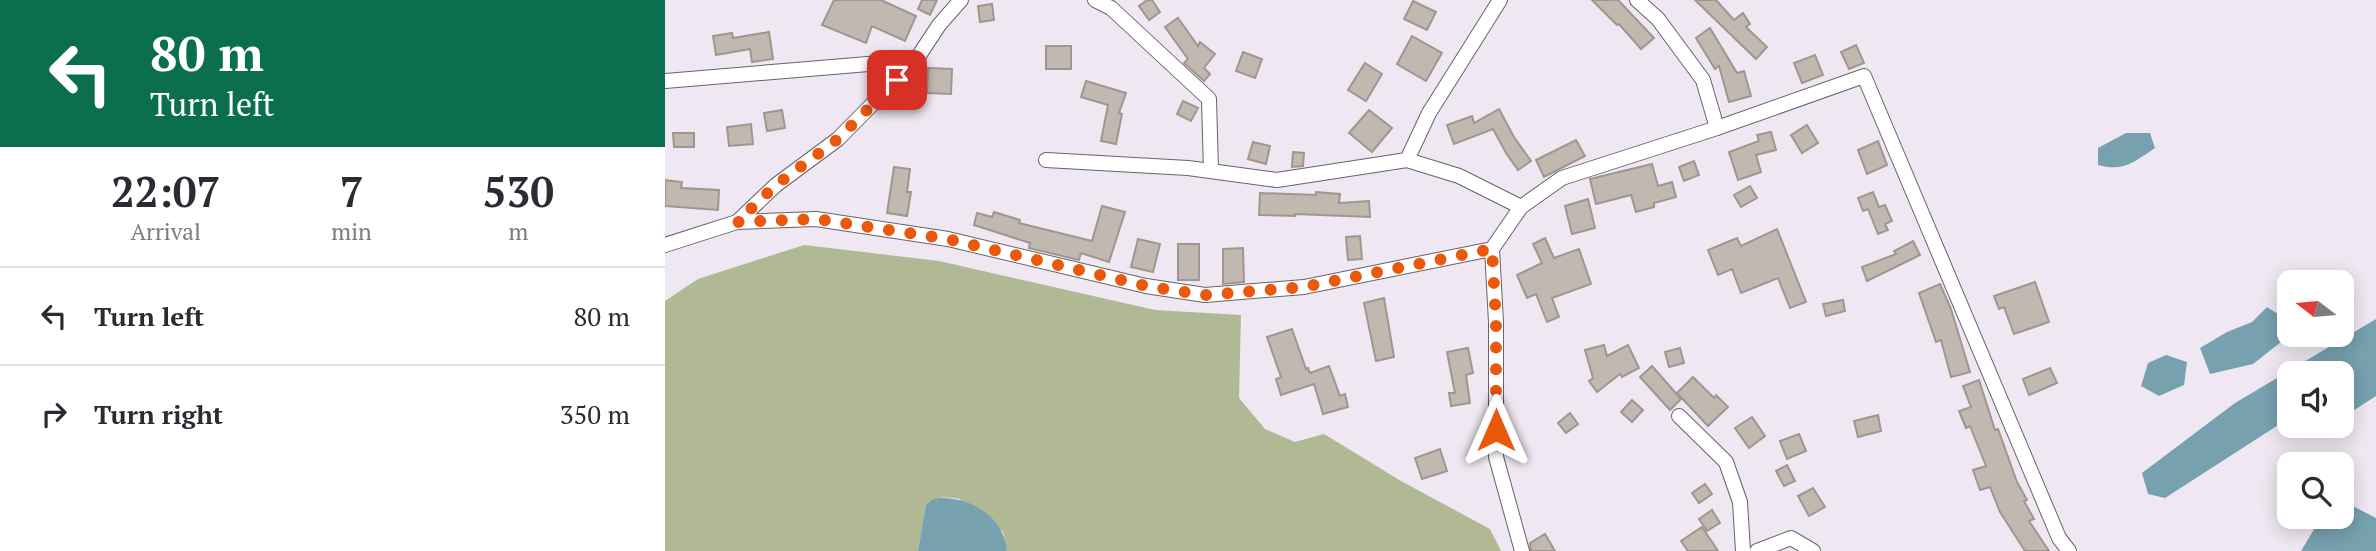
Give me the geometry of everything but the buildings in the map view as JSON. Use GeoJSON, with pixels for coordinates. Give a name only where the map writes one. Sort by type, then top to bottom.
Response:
{"type":"FeatureCollection","features":[{"type":"Feature","properties":{"kind":"street"},"geometry":{"type":"LineString","coordinates":[[737,222],[776,185],[838,139],[916,60],[939,25],[961,0]]}},
{"type":"Feature","properties":{"kind":"street"},"geometry":{"type":"LineString","coordinates":[[1095,0],[1110,4],[1209,99],[1211,171]]}},
{"type":"Feature","properties":{"kind":"street"},"geometry":{"type":"LineString","coordinates":[[1407,160],[1429,113],[1500,0]]}},
{"type":"Feature","properties":{"kind":"street"},"geometry":{"type":"LineString","coordinates":[[1637,0],[1658,19],[1703,80],[1717,128]]}},
{"type":"Feature","properties":{"kind":"street"},"geometry":{"type":"LineString","coordinates":[[665,81],[916,60]]}},
{"type":"Feature","properties":{"kind":"street"},"geometry":{"type":"LineString","coordinates":[[1522,551],[1496,457],[1496,322],[1492,249],[1521,207],[1562,178],[1717,128],[1864,76],[2059,538],[2069,551]]}},
{"type":"Feature","properties":{"kind":"street"},"geometry":{"type":"LineString","coordinates":[[1046,160],[1211,171],[1277,180],[1407,160],[1459,176],[1521,207]]}},
{"type":"Feature","properties":{"kind":"street"},"geometry":{"type":"LineString","coordinates":[[665,245],[737,222],[816,219],[948,239],[1146,286],[1205,295],[1304,287],[1492,249]]}},
{"type":"Feature","properties":{"kind":"street"},"geometry":{"type":"LineString","coordinates":[[1679,416],[1726,462],[1740,502],[1743,551]]}},
{"type":"Feature","properties":{"kind":"street"},"geometry":{"type":"LineString","coordinates":[[1757,551],[1791,538],[1813,551]]}},
{"type":"Feature","properties":{"kind":"green space"},"geometry":{"type":"Polygon","coordinates":[[[804,245],[939,261],[1155,310],[1241,315],[1239,398],[1265,429],[1295,442],[1324,434],[1401,481],[1490,529],[1501,551],[1007,551],[1003,532],[959,499],[937,498],[926,504],[918,551],[665,551],[665,301],[698,279],[804,245]]]}},
{"type":"Feature","properties":{"kind":"water"},"geometry":{"type":"Polygon","coordinates":[[[2126,133],[2150,133],[2155,148],[2122,166],[2098,165],[2098,148],[2126,133]]]}},
{"type":"Feature","properties":{"kind":"water"},"geometry":{"type":"Polygon","coordinates":[[[2267,307],[2277,313],[2277,345],[2253,364],[2210,374],[2200,348],[2227,332],[2252,322],[2267,307]]]}},
{"type":"Feature","properties":{"kind":"water"},"geometry":{"type":"Polygon","coordinates":[[[2376,319],[2376,396],[2354,410],[2354,361],[2306,361],[2329,347],[2354,347],[2354,332],[2376,319]]]}},
{"type":"Feature","properties":{"kind":"water"},"geometry":{"type":"Polygon","coordinates":[[[2166,355],[2187,362],[2184,385],[2159,396],[2141,386],[2148,363],[2166,355]]]}},
{"type":"Feature","properties":{"kind":"water"},"geometry":{"type":"Polygon","coordinates":[[[2277,378],[2277,426],[2165,498],[2148,494],[2142,473],[2235,403],[2277,378]]]}},
{"type":"Feature","properties":{"kind":"water"},"geometry":{"type":"Polygon","coordinates":[[[939,498],[963,501],[984,511],[1000,528],[1007,551],[918,551],[926,504],[939,498]]]}},
{"type":"Feature","properties":{"kind":"water"},"geometry":{"type":"Polygon","coordinates":[[[2354,507],[2376,518],[2376,551],[2301,551],[2314,529],[2354,529],[2354,507]]]}},
{"type":"Feature","properties":{"kind":"route"},"geometry":{"type":"LineString","coordinates":[[897,80],[838,139],[776,185],[737,222],[816,219],[948,239],[1146,286],[1205,295],[1304,287],[1492,249],[1496,322],[1496,430]]}}]}
